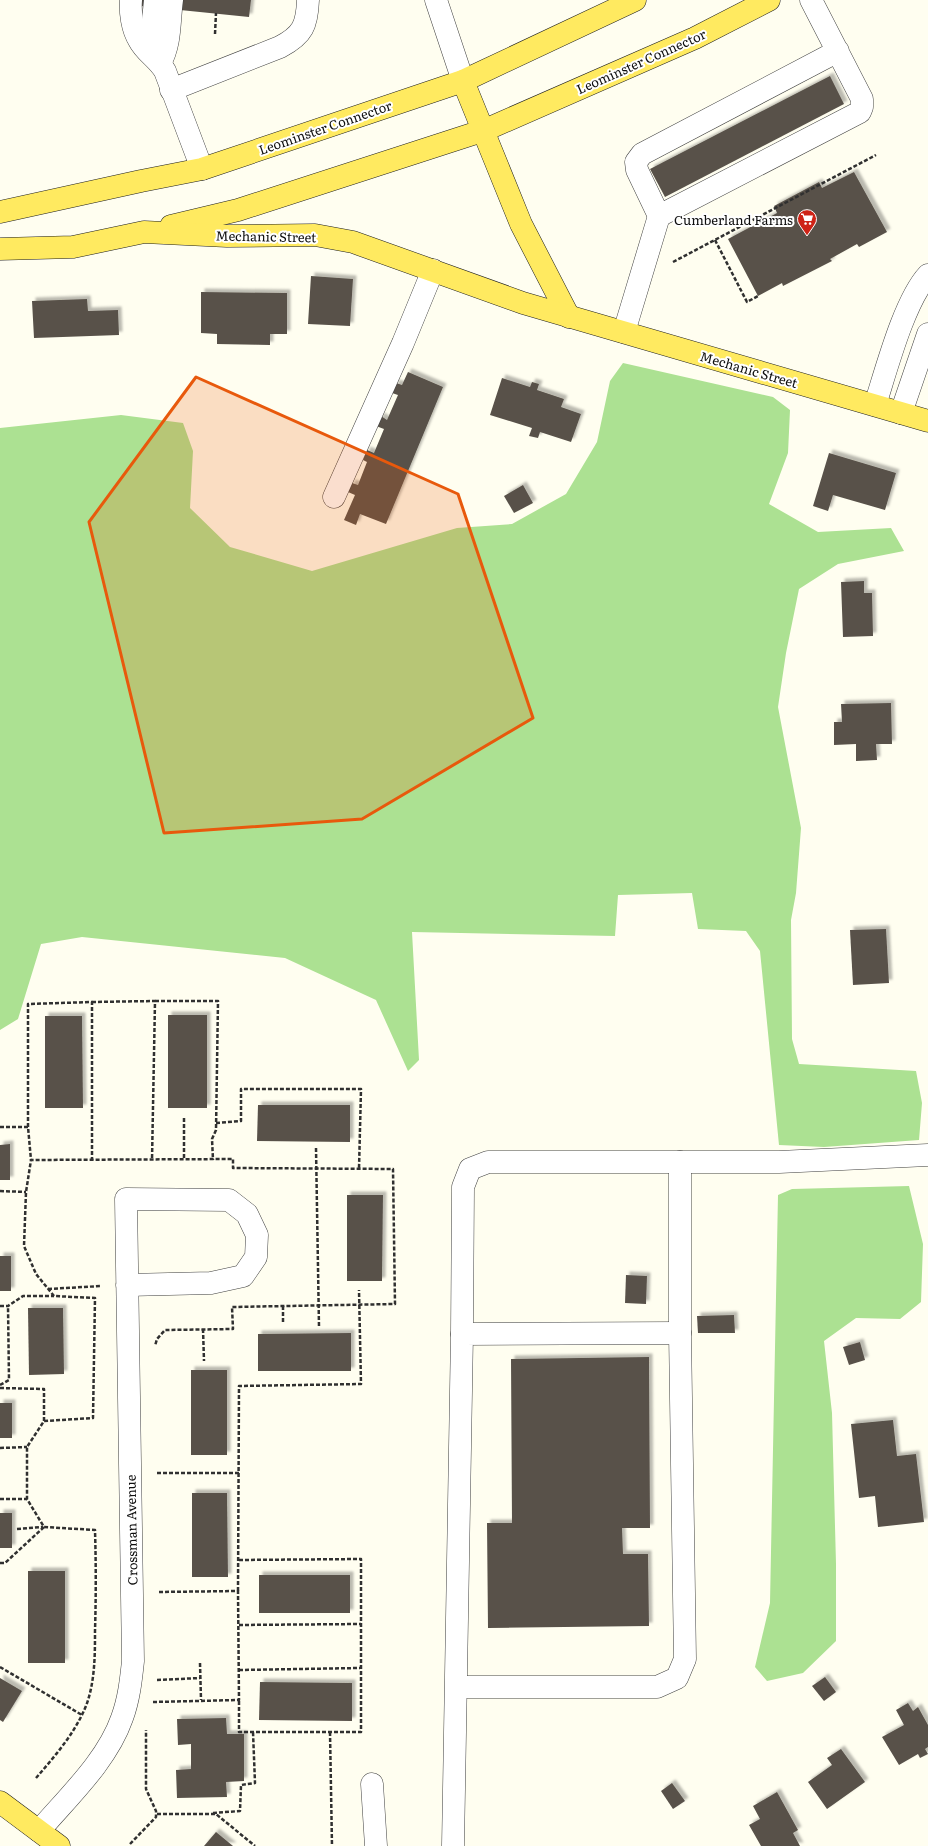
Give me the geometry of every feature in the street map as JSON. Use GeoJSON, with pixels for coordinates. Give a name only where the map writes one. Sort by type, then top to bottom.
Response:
{"type":"FeatureCollection","features":[{"type":"Feature","properties":{"kind":"main road","name":"Leominster Connector"},"geometry":{"type":"LineString","coordinates":[[0,212],[202,169],[463,81],[635,0]]}},
{"type":"Feature","properties":{"kind":"main road","name":"Leominster Connector"},"geometry":{"type":"LineString","coordinates":[[144,232],[238,210],[485,130],[695,38],[769,0]]}},
{"type":"Feature","properties":{"kind":"main road"},"geometry":{"type":"LineString","coordinates":[[463,81],[485,130],[521,224],[569,317]]}},
{"type":"Feature","properties":{"kind":"main road","name":"Mechanic Street"},"geometry":{"type":"LineString","coordinates":[[0,249],[73,247],[144,232],[227,236],[315,235],[353,242],[509,298],[569,317],[928,421]]}},
{"type":"Feature","properties":{"kind":"main road"},"geometry":{"type":"LineString","coordinates":[[0,1802],[59,1846]]}},
{"type":"Feature","properties":{"kind":"street"},"geometry":{"type":"LineString","coordinates":[[131,0],[133,25],[139,40],[160,63]]}},
{"type":"Feature","properties":{"kind":"street"},"geometry":{"type":"LineString","coordinates":[[155,0],[153,21],[160,63],[202,169]]}},
{"type":"Feature","properties":{"kind":"street"},"geometry":{"type":"LineString","coordinates":[[160,63],[165,55],[168,40],[172,0]]}},
{"type":"Feature","properties":{"kind":"street"},"geometry":{"type":"LineString","coordinates":[[171,90],[290,42],[301,32],[307,18],[308,0]]}},
{"type":"Feature","properties":{"kind":"street"},"geometry":{"type":"LineString","coordinates":[[436,0],[463,81]]}},
{"type":"Feature","properties":{"kind":"street"},"geometry":{"type":"LineString","coordinates":[[659,216],[860,112],[862,107],[862,99],[812,0]]}},
{"type":"Feature","properties":{"kind":"street"},"geometry":{"type":"LineString","coordinates":[[624,332],[659,216],[637,170],[636,162],[642,154],[838,52]]}},
{"type":"Feature","properties":{"kind":"street"},"geometry":{"type":"LineString","coordinates":[[334,497],[403,343],[433,270]]}},
{"type":"Feature","properties":{"kind":"street"},"geometry":{"type":"LineString","coordinates":[[875,405],[900,329],[912,301],[928,275]]}},
{"type":"Feature","properties":{"kind":"street"},"geometry":{"type":"LineString","coordinates":[[901,413],[928,334]]}},
{"type":"Feature","properties":{"kind":"street"},"geometry":{"type":"LineString","coordinates":[[453,1846],[462,1334],[463,1188],[470,1169],[488,1162],[779,1162],[928,1155]]}},
{"type":"Feature","properties":{"kind":"street"},"geometry":{"type":"LineString","coordinates":[[456,1687],[657,1687],[678,1678],[685,1659],[680,1334],[680,1162]]}},
{"type":"Feature","properties":{"kind":"street","name":"Crossman Avenue"},"geometry":{"type":"LineString","coordinates":[[39,1831],[101,1758],[122,1719],[131,1681],[132,1661],[127,1284],[126,1199],[229,1200],[247,1214],[257,1235],[256,1257],[243,1276],[211,1283],[127,1284]]}},
{"type":"Feature","properties":{"kind":"street"},"geometry":{"type":"LineString","coordinates":[[462,1334],[680,1334]]}},
{"type":"Feature","properties":{"kind":"street"},"geometry":{"type":"LineString","coordinates":[[372,1784],[376,1846]]}},
{"type":"Feature","properties":{"kind":"path"},"geometry":{"type":"LineString","coordinates":[[215,34],[216,13]]}},
{"type":"Feature","properties":{"kind":"path"},"geometry":{"type":"LineString","coordinates":[[670,264],[876,156]]}},
{"type":"Feature","properties":{"kind":"path"},"geometry":{"type":"LineString","coordinates":[[715,240],[747,302],[758,296]]}},
{"type":"Feature","properties":{"kind":"path"},"geometry":{"type":"LineString","coordinates":[[152,1160],[155,1001]]}},
{"type":"Feature","properties":{"kind":"path"},"geometry":{"type":"LineString","coordinates":[[54,1296],[36,1274],[24,1246],[26,1192],[31,1160],[28,1127],[28,1004],[218,1001],[216,1130],[212,1139],[213,1160]]}},
{"type":"Feature","properties":{"kind":"path"},"geometry":{"type":"LineString","coordinates":[[92,1002],[92,1160]]}},
{"type":"Feature","properties":{"kind":"path"},"geometry":{"type":"LineString","coordinates":[[216,1123],[241,1121],[241,1090],[361,1089],[359,1169]]}},
{"type":"Feature","properties":{"kind":"path"},"geometry":{"type":"LineString","coordinates":[[184,1118],[184,1160]]}},
{"type":"Feature","properties":{"kind":"path"},"geometry":{"type":"LineString","coordinates":[[0,1127],[28,1127]]}},
{"type":"Feature","properties":{"kind":"path"},"geometry":{"type":"LineString","coordinates":[[316,1148],[319,1327]]}},
{"type":"Feature","properties":{"kind":"path"},"geometry":{"type":"LineString","coordinates":[[31,1160],[232,1159],[233,1168],[393,1169],[395,1304],[232,1307],[234,1329],[165,1330],[157,1339],[154,1349]]}},
{"type":"Feature","properties":{"kind":"path"},"geometry":{"type":"LineString","coordinates":[[0,1192],[26,1192]]}},
{"type":"Feature","properties":{"kind":"path"},"geometry":{"type":"LineString","coordinates":[[48,1289],[127,1284]]}},
{"type":"Feature","properties":{"kind":"path"},"geometry":{"type":"LineString","coordinates":[[239,1560],[361,1559],[361,1732],[239,1732],[238,1591],[239,1386],[361,1384],[358,1290]]}},
{"type":"Feature","properties":{"kind":"path"},"geometry":{"type":"LineString","coordinates":[[0,1306],[8,1306],[23,1296],[94,1298],[94,1418],[44,1421]]}},
{"type":"Feature","properties":{"kind":"path"},"geometry":{"type":"LineString","coordinates":[[0,1386],[9,1380],[8,1306]]}},
{"type":"Feature","properties":{"kind":"path"},"geometry":{"type":"LineString","coordinates":[[283,1306],[283,1324]]}},
{"type":"Feature","properties":{"kind":"path"},"geometry":{"type":"LineString","coordinates":[[202,1329],[204,1361]]}},
{"type":"Feature","properties":{"kind":"path"},"geometry":{"type":"LineString","coordinates":[[0,1386],[44,1389],[44,1421],[27,1447],[27,1499],[44,1527]]}},
{"type":"Feature","properties":{"kind":"path"},"geometry":{"type":"LineString","coordinates":[[0,1448],[27,1447]]}},
{"type":"Feature","properties":{"kind":"path"},"geometry":{"type":"LineString","coordinates":[[154,1473],[239,1473]]}},
{"type":"Feature","properties":{"kind":"path"},"geometry":{"type":"LineString","coordinates":[[0,1499],[27,1499]]}},
{"type":"Feature","properties":{"kind":"path"},"geometry":{"type":"LineString","coordinates":[[0,1563],[5,1563],[44,1527]]}},
{"type":"Feature","properties":{"kind":"path"},"geometry":{"type":"LineString","coordinates":[[17,1529],[44,1527],[95,1530],[96,1600],[93,1676],[82,1715],[57,1754],[36,1778]]}},
{"type":"Feature","properties":{"kind":"path"},"geometry":{"type":"LineString","coordinates":[[154,1590],[160,1593],[238,1591]]}},
{"type":"Feature","properties":{"kind":"path"},"geometry":{"type":"LineString","coordinates":[[239,1625],[361,1624]]}},
{"type":"Feature","properties":{"kind":"path"},"geometry":{"type":"LineString","coordinates":[[200,1663],[201,1700]]}},
{"type":"Feature","properties":{"kind":"path"},"geometry":{"type":"LineString","coordinates":[[0,1667],[82,1715]]}},
{"type":"Feature","properties":{"kind":"path"},"geometry":{"type":"LineString","coordinates":[[239,1670],[360,1668]]}},
{"type":"Feature","properties":{"kind":"path"},"geometry":{"type":"LineString","coordinates":[[131,1681],[200,1678]]}},
{"type":"Feature","properties":{"kind":"path"},"geometry":{"type":"LineString","coordinates":[[149,1707],[151,1702],[239,1700]]}},
{"type":"Feature","properties":{"kind":"path"},"geometry":{"type":"LineString","coordinates":[[147,1726],[146,1789],[157,1814]]}},
{"type":"Feature","properties":{"kind":"path"},"geometry":{"type":"LineString","coordinates":[[157,1814],[240,1811],[241,1785],[254,1783],[253,1732]]}},
{"type":"Feature","properties":{"kind":"path"},"geometry":{"type":"LineString","coordinates":[[330,1732],[332,1846]]}},
{"type":"Feature","properties":{"kind":"path"},"geometry":{"type":"LineString","coordinates":[[213,1813],[255,1846]]}},
{"type":"Feature","properties":{"kind":"path"},"geometry":{"type":"LineString","coordinates":[[130,1844],[156,1817],[157,1814]]}},
{"type":"Feature","properties":{"kind":"highlighted area"},"geometry":{"type":"Polygon","coordinates":[[[196,377],[458,494],[533,718],[362,819],[164,833],[89,522],[196,377]]]}},
{"type":"Feature","properties":{"kind":"green space"},"geometry":{"type":"Polygon","coordinates":[[[623,363],[773,397],[790,410],[788,453],[769,504],[818,532],[891,528],[904,551],[838,564],[799,589],[786,653],[778,707],[801,828],[796,893],[791,920],[792,1039],[799,1064],[916,1071],[922,1103],[919,1140],[824,1147],[779,1145],[760,951],[746,931],[698,929],[692,893],[618,895],[615,936],[412,932],[419,1060],[408,1071],[376,1000],[285,958],[82,937],[41,944],[18,1019],[0,1030],[0,428],[121,415],[183,423],[193,451],[190,508],[230,547],[312,571],[457,528],[512,524],[566,494],[597,442],[610,381],[623,363]]]}},
{"type":"Feature","properties":{"kind":"green space"},"geometry":{"type":"Polygon","coordinates":[[[909,1186],[923,1244],[921,1302],[900,1319],[856,1318],[824,1341],[832,1413],[836,1564],[836,1641],[803,1673],[767,1681],[755,1667],[770,1603],[778,1195],[792,1189],[909,1186]]]}},
{"type":"Feature","properties":{"kind":"building"},"geometry":{"type":"Polygon","coordinates":[[[131,0],[251,0],[249,17],[131,5],[131,0]]]}},
{"type":"Feature","properties":{"kind":"building","name":"Cumberland Farms"},"geometry":{"type":"Polygon","coordinates":[[[830,76],[844,104],[665,197],[650,169],[830,76]]]}},
{"type":"Feature","properties":{"kind":"building","name":"Cumberland Farms"},"geometry":{"type":"Polygon","coordinates":[[[854,172],[887,232],[859,247],[857,244],[830,259],[832,261],[783,286],[782,283],[758,296],[728,239],[777,213],[774,206],[819,182],[822,188],[854,172]]]}},
{"type":"Feature","properties":{"kind":"building"},"geometry":{"type":"Polygon","coordinates":[[[311,276],[353,279],[350,326],[308,324],[311,276]]]}},
{"type":"Feature","properties":{"kind":"building"},"geometry":{"type":"Polygon","coordinates":[[[201,292],[287,293],[287,334],[270,334],[270,345],[217,344],[217,334],[201,333],[201,292]]]}},
{"type":"Feature","properties":{"kind":"building"},"geometry":{"type":"Polygon","coordinates":[[[87,299],[88,311],[118,310],[119,335],[34,338],[32,301],[87,299]]]}},
{"type":"Feature","properties":{"kind":"building"},"geometry":{"type":"Polygon","coordinates":[[[408,372],[443,387],[386,524],[360,514],[356,525],[344,520],[355,495],[348,492],[352,483],[358,485],[367,462],[363,460],[367,450],[374,453],[384,429],[376,426],[381,416],[387,420],[398,395],[392,393],[396,383],[402,385],[408,372]]]}},
{"type":"Feature","properties":{"kind":"building"},"geometry":{"type":"Polygon","coordinates":[[[502,378],[530,387],[532,382],[539,384],[537,390],[564,399],[561,407],[581,414],[571,442],[540,432],[538,438],[529,436],[532,428],[490,415],[502,378]]]}},
{"type":"Feature","properties":{"kind":"building"},"geometry":{"type":"Polygon","coordinates":[[[829,453],[896,473],[885,510],[833,495],[828,511],[813,506],[829,453]]]}},
{"type":"Feature","properties":{"kind":"building"},"geometry":{"type":"Polygon","coordinates":[[[523,485],[533,503],[514,513],[504,496],[523,485]]]}},
{"type":"Feature","properties":{"kind":"building"},"geometry":{"type":"Polygon","coordinates":[[[864,581],[864,593],[872,593],[873,636],[843,637],[841,582],[864,581]]]}},
{"type":"Feature","properties":{"kind":"building"},"geometry":{"type":"Polygon","coordinates":[[[891,703],[892,744],[876,744],[877,760],[856,761],[856,744],[834,745],[834,722],[842,722],[841,704],[891,703]]]}},
{"type":"Feature","properties":{"kind":"building"},"geometry":{"type":"Polygon","coordinates":[[[886,929],[889,983],[853,985],[850,930],[886,929]]]}},
{"type":"Feature","properties":{"kind":"building"},"geometry":{"type":"Polygon","coordinates":[[[168,1015],[207,1015],[207,1108],[168,1108],[168,1015]]]}},
{"type":"Feature","properties":{"kind":"building"},"geometry":{"type":"Polygon","coordinates":[[[45,1016],[82,1016],[83,1108],[45,1108],[45,1016]]]}},
{"type":"Feature","properties":{"kind":"building"},"geometry":{"type":"Polygon","coordinates":[[[258,1105],[350,1105],[350,1142],[257,1141],[258,1105]]]}},
{"type":"Feature","properties":{"kind":"building"},"geometry":{"type":"Polygon","coordinates":[[[10,1144],[10,1180],[0,1180],[0,1145],[10,1144]]]}},
{"type":"Feature","properties":{"kind":"building"},"geometry":{"type":"Polygon","coordinates":[[[347,1195],[383,1195],[382,1281],[347,1281],[347,1195]]]}},
{"type":"Feature","properties":{"kind":"building"},"geometry":{"type":"Polygon","coordinates":[[[0,1256],[11,1256],[11,1291],[0,1291],[0,1256]]]}},
{"type":"Feature","properties":{"kind":"building"},"geometry":{"type":"Polygon","coordinates":[[[626,1275],[647,1276],[646,1304],[625,1303],[626,1275]]]}},
{"type":"Feature","properties":{"kind":"building"},"geometry":{"type":"Polygon","coordinates":[[[28,1308],[63,1308],[64,1374],[29,1375],[28,1308]]]}},
{"type":"Feature","properties":{"kind":"building"},"geometry":{"type":"Polygon","coordinates":[[[734,1315],[735,1333],[698,1333],[697,1316],[734,1315]]]}},
{"type":"Feature","properties":{"kind":"building"},"geometry":{"type":"Polygon","coordinates":[[[351,1333],[351,1371],[258,1371],[258,1334],[351,1333]]]}},
{"type":"Feature","properties":{"kind":"building"},"geometry":{"type":"Polygon","coordinates":[[[860,1342],[865,1360],[849,1365],[843,1347],[860,1342]]]}},
{"type":"Feature","properties":{"kind":"building"},"geometry":{"type":"Polygon","coordinates":[[[649,1357],[650,1528],[622,1528],[623,1554],[648,1554],[649,1626],[488,1628],[487,1523],[512,1523],[511,1359],[649,1357]]]}},
{"type":"Feature","properties":{"kind":"building"},"geometry":{"type":"Polygon","coordinates":[[[191,1370],[227,1370],[227,1455],[191,1455],[191,1370]]]}},
{"type":"Feature","properties":{"kind":"building"},"geometry":{"type":"Polygon","coordinates":[[[0,1403],[12,1403],[12,1438],[0,1438],[0,1403]]]}},
{"type":"Feature","properties":{"kind":"building"},"geometry":{"type":"Polygon","coordinates":[[[893,1420],[897,1456],[916,1454],[924,1522],[878,1527],[875,1496],[859,1498],[851,1424],[893,1420]]]}},
{"type":"Feature","properties":{"kind":"building"},"geometry":{"type":"Polygon","coordinates":[[[192,1493],[227,1493],[228,1577],[192,1577],[192,1493]]]}},
{"type":"Feature","properties":{"kind":"building"},"geometry":{"type":"Polygon","coordinates":[[[0,1513],[12,1513],[12,1548],[0,1548],[0,1513]]]}},
{"type":"Feature","properties":{"kind":"building"},"geometry":{"type":"Polygon","coordinates":[[[28,1571],[65,1571],[65,1663],[28,1663],[28,1571]]]}},
{"type":"Feature","properties":{"kind":"building"},"geometry":{"type":"Polygon","coordinates":[[[259,1575],[350,1575],[350,1613],[259,1613],[259,1575]]]}},
{"type":"Feature","properties":{"kind":"building"},"geometry":{"type":"Polygon","coordinates":[[[825,1677],[836,1692],[824,1701],[812,1686],[825,1677]]]}},
{"type":"Feature","properties":{"kind":"building"},"geometry":{"type":"Polygon","coordinates":[[[0,1678],[22,1691],[3,1722],[0,1720],[0,1678]]]}},
{"type":"Feature","properties":{"kind":"building"},"geometry":{"type":"Polygon","coordinates":[[[260,1682],[352,1683],[352,1721],[259,1720],[260,1682]]]}},
{"type":"Feature","properties":{"kind":"building"},"geometry":{"type":"Polygon","coordinates":[[[908,1703],[913,1711],[918,1707],[928,1725],[928,1747],[925,1749],[928,1754],[920,1758],[918,1754],[899,1765],[882,1737],[904,1725],[896,1710],[908,1703]]]}},
{"type":"Feature","properties":{"kind":"building"},"geometry":{"type":"Polygon","coordinates":[[[226,1718],[227,1734],[244,1734],[244,1781],[226,1782],[227,1797],[177,1798],[176,1770],[191,1769],[191,1744],[178,1745],[177,1719],[226,1718]]]}},
{"type":"Feature","properties":{"kind":"building"},"geometry":{"type":"Polygon","coordinates":[[[841,1749],[865,1782],[827,1809],[808,1782],[832,1765],[827,1758],[841,1749]]]}},
{"type":"Feature","properties":{"kind":"building"},"geometry":{"type":"Polygon","coordinates":[[[672,1783],[685,1801],[673,1809],[661,1791],[672,1783]]]}},
{"type":"Feature","properties":{"kind":"building"},"geometry":{"type":"Polygon","coordinates":[[[777,1792],[798,1830],[793,1833],[800,1846],[761,1846],[749,1825],[760,1819],[753,1806],[777,1792]]]}},
{"type":"Feature","properties":{"kind":"building"},"geometry":{"type":"Polygon","coordinates":[[[216,1832],[233,1846],[204,1846],[216,1832]]]}},
{"type":"Feature","properties":{"kind":"place","name":"Cumberland Farms"},"geometry":{"type":"Point","coordinates":[807,236]}}]}
